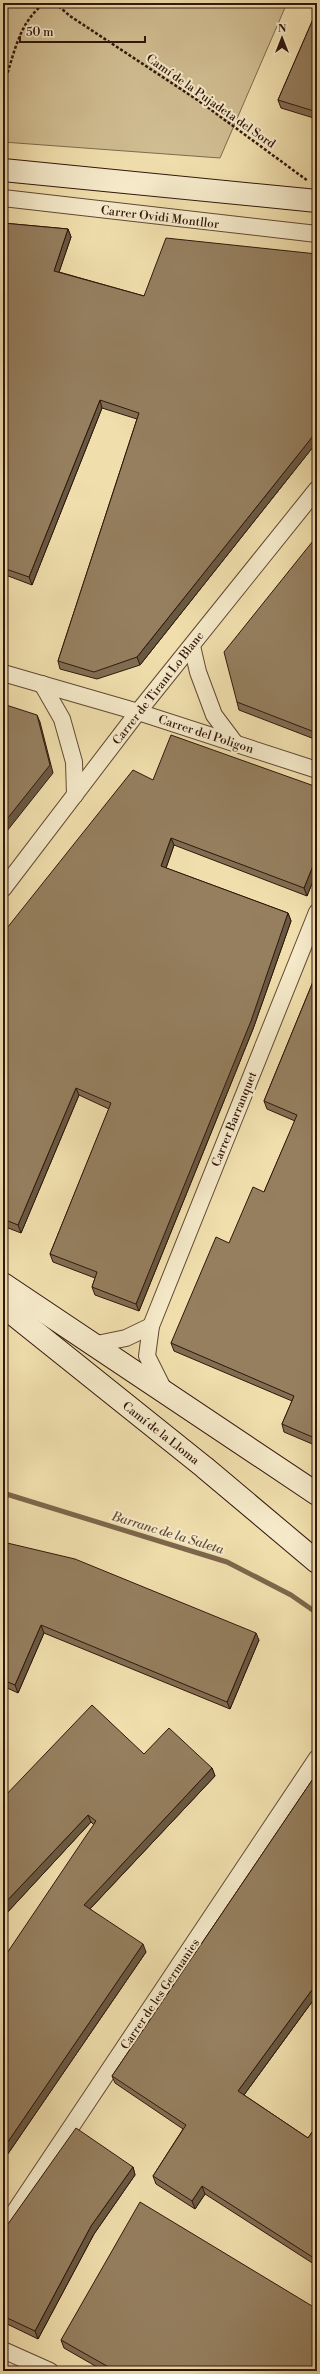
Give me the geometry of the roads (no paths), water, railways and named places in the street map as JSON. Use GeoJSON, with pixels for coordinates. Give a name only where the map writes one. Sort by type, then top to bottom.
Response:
{"type":"FeatureCollection","features":[{"type":"Feature","properties":{"kind":"street"},"geometry":{"type":"LineString","coordinates":[[3,170],[314,192]]}},
{"type":"Feature","properties":{"kind":"street","name":"Carrer Ovidi Montllor"},"geometry":{"type":"LineString","coordinates":[[3,198],[317,234]]}},
{"type":"Feature","properties":{"kind":"street","name":"Carrer de Tirant Lo Blanc"},"geometry":{"type":"LineString","coordinates":[[3,889],[138,712],[317,489]]}},
{"type":"Feature","properties":{"kind":"street"},"geometry":{"type":"LineString","coordinates":[[192,646],[198,672],[214,715],[235,743]]}},
{"type":"Feature","properties":{"kind":"street","name":"Carrer del Poligon"},"geometry":{"type":"LineString","coordinates":[[3,673],[138,712],[317,770]]}},
{"type":"Feature","properties":{"kind":"street"},"geometry":{"type":"LineString","coordinates":[[42,684],[62,719],[74,762],[75,795]]}},
{"type":"Feature","properties":{"kind":"street","name":"Carrer Barranquet"},"geometry":{"type":"LineString","coordinates":[[167,1396],[147,1356],[151,1326],[317,912]]}},
{"type":"Feature","properties":{"kind":"street"},"geometry":{"type":"LineString","coordinates":[[3,1284],[167,1396],[317,1494]]}},
{"type":"Feature","properties":{"kind":"street","name":"Camí de la Lloma"},"geometry":{"type":"LineString","coordinates":[[3,1306],[204,1467],[317,1562]]}},
{"type":"Feature","properties":{"kind":"street"},"geometry":{"type":"LineString","coordinates":[[92,1345],[126,1338],[151,1326]]}},
{"type":"Feature","properties":{"kind":"street","name":"Carrer de les Germanies"},"geometry":{"type":"LineString","coordinates":[[3,2229],[317,1758]]}},
{"type":"Feature","properties":{"kind":"street"},"geometry":{"type":"LineString","coordinates":[[3,2350],[50,2371]]}},
{"type":"Feature","properties":{"kind":"waterway","name":"Barranc de la Saleta"},"geometry":{"type":"LineString","coordinates":[[3,1493],[227,1562],[291,1595],[317,1613]]}}]}
